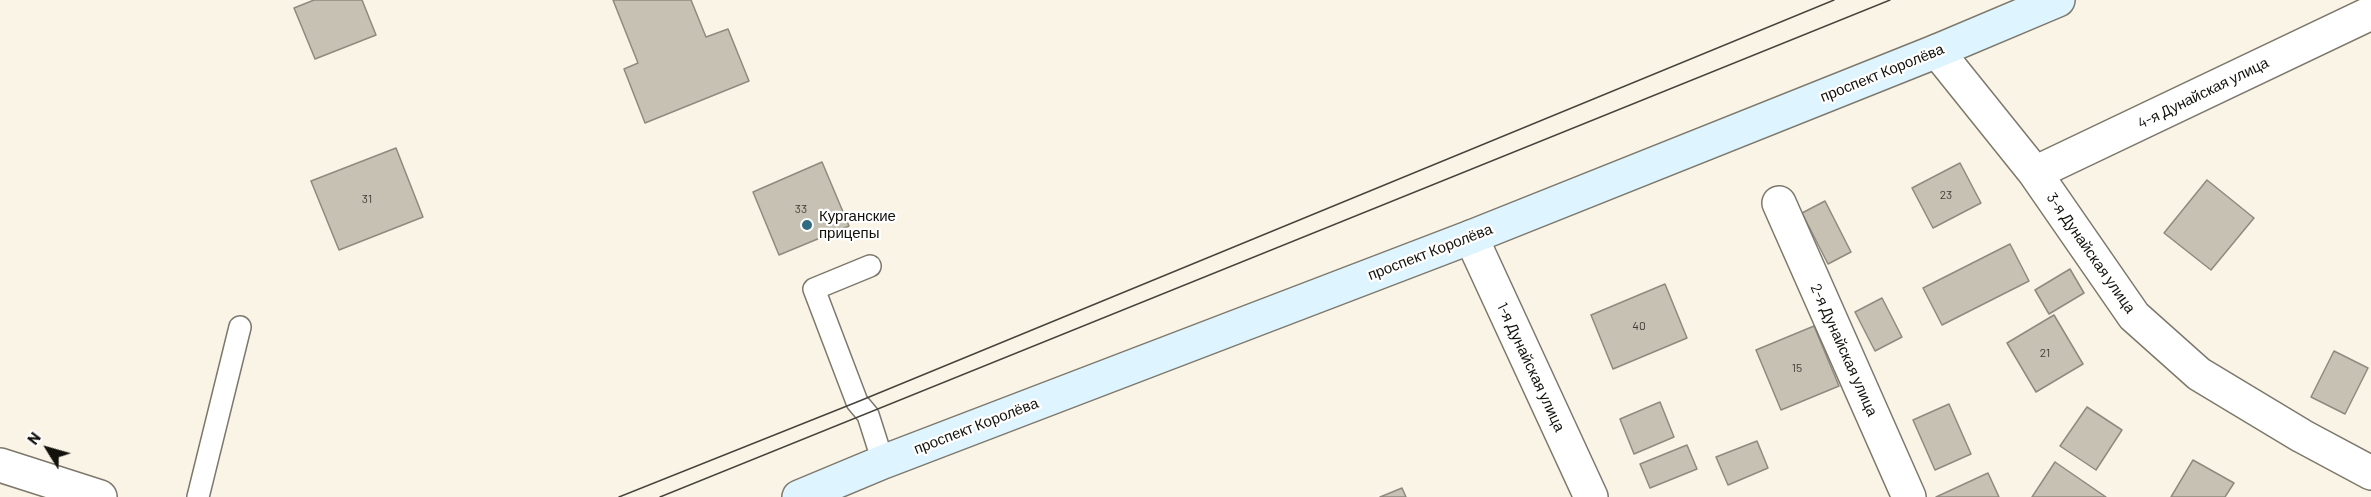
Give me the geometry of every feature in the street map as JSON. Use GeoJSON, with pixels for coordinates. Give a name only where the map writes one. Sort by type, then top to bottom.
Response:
{"type":"FeatureCollection","features":[{"type":"Feature","properties":{"kind":"main road","name":"проспект Королёва"},"geometry":{"type":"LineString","coordinates":[[800,497],[883,462],[1471,237],[1937,51],[2058,0]]}},
{"type":"Feature","properties":{"kind":"street","name":"4-я Дунайская улица"},"geometry":{"type":"LineString","coordinates":[[2035,173],[2371,13]]}},
{"type":"Feature","properties":{"kind":"street","name":"3-я Дунайская улица"},"geometry":{"type":"LineString","coordinates":[[1937,51],[2035,173],[2134,316],[2199,374],[2302,436],[2371,473]]}},
{"type":"Feature","properties":{"kind":"street","name":"2-я Дунайская улица"},"geometry":{"type":"LineString","coordinates":[[1779,202],[1899,493]]}},
{"type":"Feature","properties":{"kind":"street","name":"1-я Дунайская улица"},"geometry":{"type":"LineString","coordinates":[[1471,237],[1591,497]]}},
{"type":"Feature","properties":{"kind":"street"},"geometry":{"type":"LineString","coordinates":[[0,465],[100,497]]}},
{"type":"Feature","properties":{"kind":"lane"},"geometry":{"type":"LineString","coordinates":[[870,266],[814,289],[857,402],[868,415],[883,462]]}},
{"type":"Feature","properties":{"kind":"lane"},"geometry":{"type":"LineString","coordinates":[[198,497],[240,327]]}},
{"type":"Feature","properties":{"kind":"building"},"geometry":{"type":"Polygon","coordinates":[[[314,0],[362,0],[376,35],[315,59],[294,8],[314,0]]]}},
{"type":"Feature","properties":{"kind":"building"},"geometry":{"type":"Polygon","coordinates":[[[613,0],[691,0],[706,37],[728,29],[749,81],[645,123],[624,69],[638,63],[613,0]]]}},
{"type":"Feature","properties":{"kind":"building"},"geometry":{"type":"Polygon","coordinates":[[[396,148],[423,217],[339,250],[311,181],[396,148]]]}},
{"type":"Feature","properties":{"kind":"building"},"geometry":{"type":"Polygon","coordinates":[[[822,162],[849,226],[779,255],[753,192],[822,162]]]}},
{"type":"Feature","properties":{"kind":"building"},"geometry":{"type":"Polygon","coordinates":[[[1960,163],[1981,203],[1933,228],[1912,188],[1960,163]]]}},
{"type":"Feature","properties":{"kind":"building"},"geometry":{"type":"Polygon","coordinates":[[[2207,180],[2254,218],[2211,270],[2164,233],[2207,180]]]}},
{"type":"Feature","properties":{"kind":"building"},"geometry":{"type":"Polygon","coordinates":[[[1825,201],[1851,252],[1828,264],[1802,213],[1825,201]]]}},
{"type":"Feature","properties":{"kind":"building"},"geometry":{"type":"Polygon","coordinates":[[[2010,244],[2029,281],[1942,325],[1923,288],[2010,244]]]}},
{"type":"Feature","properties":{"kind":"building"},"geometry":{"type":"Polygon","coordinates":[[[2070,269],[2084,293],[2049,314],[2035,290],[2070,269]]]}},
{"type":"Feature","properties":{"kind":"building"},"geometry":{"type":"Polygon","coordinates":[[[1665,284],[1687,338],[1613,369],[1591,315],[1665,284]]]}},
{"type":"Feature","properties":{"kind":"building"},"geometry":{"type":"Polygon","coordinates":[[[1882,298],[1902,337],[1875,351],[1855,312],[1882,298]]]}},
{"type":"Feature","properties":{"kind":"building"},"geometry":{"type":"Polygon","coordinates":[[[2054,315],[2083,364],[2036,392],[2007,343],[2054,315]]]}},
{"type":"Feature","properties":{"kind":"building"},"geometry":{"type":"Polygon","coordinates":[[[1814,326],[1839,386],[1781,410],[1756,350],[1814,326]]]}},
{"type":"Feature","properties":{"kind":"building"},"geometry":{"type":"Polygon","coordinates":[[[2334,351],[2368,368],[2345,414],[2311,397],[2334,351]]]}},
{"type":"Feature","properties":{"kind":"building"},"geometry":{"type":"Polygon","coordinates":[[[1660,402],[1674,437],[1634,454],[1620,419],[1660,402]]]}},
{"type":"Feature","properties":{"kind":"building"},"geometry":{"type":"Polygon","coordinates":[[[1949,404],[1971,454],[1935,470],[1913,420],[1949,404]]]}},
{"type":"Feature","properties":{"kind":"building"},"geometry":{"type":"Polygon","coordinates":[[[2087,407],[2122,430],[2096,470],[2060,446],[2087,407]]]}},
{"type":"Feature","properties":{"kind":"building"},"geometry":{"type":"Polygon","coordinates":[[[1757,441],[1768,468],[1728,485],[1716,457],[1757,441]]]}},
{"type":"Feature","properties":{"kind":"building"},"geometry":{"type":"Polygon","coordinates":[[[1687,445],[1697,469],[1650,488],[1640,464],[1687,445]]]}},
{"type":"Feature","properties":{"kind":"building"},"geometry":{"type":"Polygon","coordinates":[[[2193,460],[2234,483],[2225,497],[2171,497],[2193,460]]]}},
{"type":"Feature","properties":{"kind":"building"},"geometry":{"type":"Polygon","coordinates":[[[2055,462],[2106,497],[2032,497],[2055,462]]]}},
{"type":"Feature","properties":{"kind":"building"},"geometry":{"type":"Polygon","coordinates":[[[1988,473],[1999,497],[1936,497],[1988,473]]]}},
{"type":"Feature","properties":{"kind":"building"},"geometry":{"type":"Polygon","coordinates":[[[1402,488],[1406,497],[1380,497],[1402,488]]]}},
{"type":"Feature","properties":{"kind":"tram line"},"geometry":{"type":"LineString","coordinates":[[619,497],[857,402],[1834,0]]}},
{"type":"Feature","properties":{"kind":"tram line"},"geometry":{"type":"LineString","coordinates":[[660,497],[1890,0]]}},
{"type":"Feature","properties":{"kind":"place","name":"Курганские прицепы"},"geometry":{"type":"Point","coordinates":[807,225]}}]}
